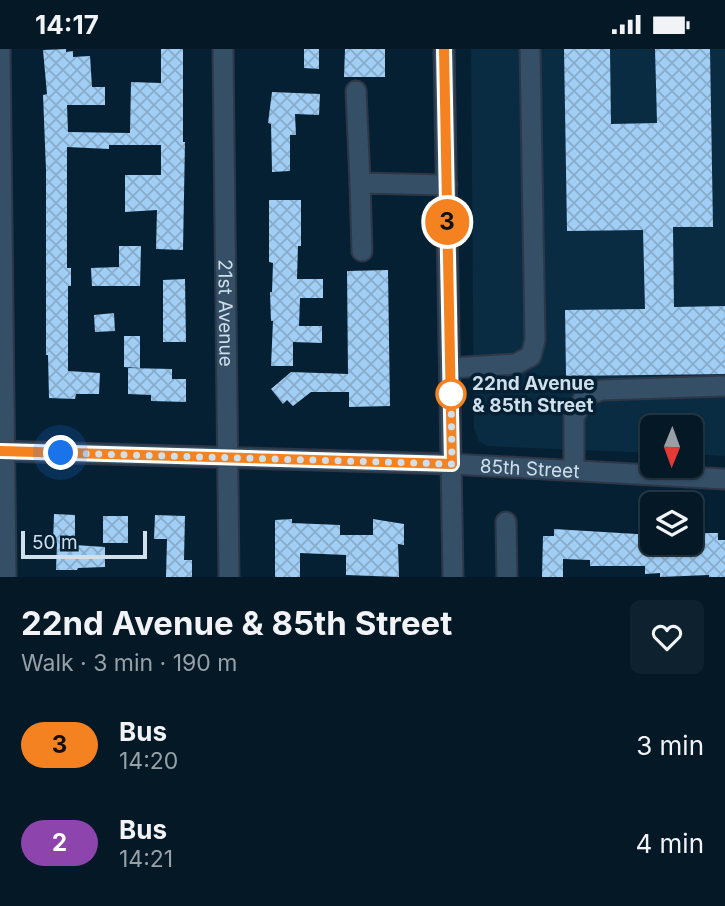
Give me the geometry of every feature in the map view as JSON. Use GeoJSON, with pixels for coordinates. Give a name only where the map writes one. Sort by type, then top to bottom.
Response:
{"type":"FeatureCollection","features":[{"type":"Feature","properties":{"kind":"street"},"geometry":{"type":"LineString","coordinates":[[0,49],[6,577]]}},
{"type":"Feature","properties":{"kind":"street","name":"21st Avenue"},"geometry":{"type":"LineString","coordinates":[[223,49],[229,577]]}},
{"type":"Feature","properties":{"kind":"street"},"geometry":{"type":"LineString","coordinates":[[444,49],[453,577]]}},
{"type":"Feature","properties":{"kind":"street"},"geometry":{"type":"LineString","coordinates":[[450,367],[516,364],[531,356],[535,340],[530,49]]}},
{"type":"Feature","properties":{"kind":"street"},"geometry":{"type":"LineString","coordinates":[[356,91],[362,251]]}},
{"type":"Feature","properties":{"kind":"street"},"geometry":{"type":"LineString","coordinates":[[360,183],[447,185]]}},
{"type":"Feature","properties":{"kind":"street"},"geometry":{"type":"LineString","coordinates":[[574,470],[574,417],[585,397],[602,390],[725,386]]}},
{"type":"Feature","properties":{"kind":"street","name":"85th Street"},"geometry":{"type":"LineString","coordinates":[[3,451],[452,464],[725,479]]}},
{"type":"Feature","properties":{"kind":"street"},"geometry":{"type":"LineString","coordinates":[[506,522],[507,577]]}},
{"type":"Feature","properties":{"kind":"shaded area"},"geometry":{"type":"Polygon","coordinates":[[[471,49],[725,49],[725,456],[704,455],[704,415],[640,415],[640,452],[487,446],[479,441],[474,429],[471,49]]]}},
{"type":"Feature","properties":{"kind":"building"},"geometry":{"type":"Polygon","coordinates":[[[66,49],[66,52],[73,51],[73,57],[90,56],[92,87],[105,87],[105,105],[67,105],[68,132],[130,133],[131,82],[161,83],[161,49],[183,49],[183,250],[156,249],[157,210],[125,212],[125,175],[161,175],[161,145],[109,145],[109,149],[67,147],[67,268],[71,268],[71,286],[68,286],[68,371],[100,373],[99,394],[76,394],[75,399],[49,398],[46,355],[46,170],[43,95],[47,94],[43,50],[66,49]]]}},
{"type":"Feature","properties":{"kind":"building"},"geometry":{"type":"Polygon","coordinates":[[[304,49],[319,49],[319,69],[304,68],[304,49]]]}},
{"type":"Feature","properties":{"kind":"building"},"geometry":{"type":"Polygon","coordinates":[[[345,49],[385,49],[385,77],[344,77],[345,49]]]}},
{"type":"Feature","properties":{"kind":"building"},"geometry":{"type":"Polygon","coordinates":[[[564,49],[610,49],[611,124],[657,123],[655,49],[710,49],[713,227],[673,227],[674,307],[725,306],[725,374],[566,376],[565,310],[645,309],[643,230],[567,231],[564,49]]]}},
{"type":"Feature","properties":{"kind":"building"},"geometry":{"type":"Polygon","coordinates":[[[272,92],[320,94],[319,115],[295,114],[296,135],[290,135],[290,171],[272,172],[271,124],[268,123],[272,92]]]}},
{"type":"Feature","properties":{"kind":"building"},"geometry":{"type":"Polygon","coordinates":[[[269,200],[301,200],[301,246],[298,246],[297,279],[323,279],[323,298],[300,298],[299,326],[322,326],[322,343],[293,342],[293,366],[271,366],[273,321],[270,292],[273,263],[269,262],[269,200]]]}},
{"type":"Feature","properties":{"kind":"building"},"geometry":{"type":"Polygon","coordinates":[[[119,246],[141,246],[140,286],[92,286],[91,268],[119,267],[119,246]]]}},
{"type":"Feature","properties":{"kind":"building"},"geometry":{"type":"Polygon","coordinates":[[[388,270],[390,406],[349,407],[349,392],[311,392],[293,406],[287,400],[283,404],[271,389],[291,372],[348,374],[347,271],[388,270]]]}},
{"type":"Feature","properties":{"kind":"building"},"geometry":{"type":"Polygon","coordinates":[[[185,279],[186,342],[163,342],[163,280],[185,279]]]}},
{"type":"Feature","properties":{"kind":"building"},"geometry":{"type":"Polygon","coordinates":[[[114,313],[115,331],[95,332],[94,315],[114,313]]]}},
{"type":"Feature","properties":{"kind":"building"},"geometry":{"type":"Polygon","coordinates":[[[124,336],[140,336],[140,368],[124,367],[124,336]]]}},
{"type":"Feature","properties":{"kind":"building"},"geometry":{"type":"Polygon","coordinates":[[[128,368],[172,369],[172,379],[186,379],[186,402],[151,401],[151,395],[128,394],[128,368]]]}},
{"type":"Feature","properties":{"kind":"building"},"geometry":{"type":"Polygon","coordinates":[[[54,514],[75,515],[75,545],[105,547],[105,567],[56,570],[54,514]]]}},
{"type":"Feature","properties":{"kind":"building"},"geometry":{"type":"Polygon","coordinates":[[[155,515],[185,516],[184,560],[192,560],[192,577],[166,577],[167,539],[154,539],[155,515]]]}},
{"type":"Feature","properties":{"kind":"building"},"geometry":{"type":"Polygon","coordinates":[[[103,516],[128,516],[128,543],[103,543],[103,516]]]}},
{"type":"Feature","properties":{"kind":"building"},"geometry":{"type":"Polygon","coordinates":[[[292,519],[292,523],[340,525],[340,535],[373,535],[373,519],[404,524],[404,545],[398,544],[399,577],[346,575],[346,555],[300,553],[300,577],[275,577],[275,520],[292,519]]]}},
{"type":"Feature","properties":{"kind":"building"},"geometry":{"type":"Polygon","coordinates":[[[554,529],[640,534],[640,555],[703,555],[703,533],[718,533],[718,540],[725,540],[725,577],[660,577],[660,573],[645,574],[645,566],[590,566],[590,560],[563,559],[563,577],[542,577],[543,536],[554,536],[554,529]]]}},
{"type":"Feature","properties":{"kind":"bus line","name":"3"},"geometry":{"type":"LineString","coordinates":[[0,451],[452,464],[444,49]]}},
{"type":"Feature","properties":{"kind":"place","name":"22nd Avenue & 85th Street"},"geometry":{"type":"Point","coordinates":[451,394]}},
{"type":"Feature","properties":{"kind":"route"},"geometry":{"type":"LineString","coordinates":[[61,453],[452,464],[451,391],[451,394]]}}]}
